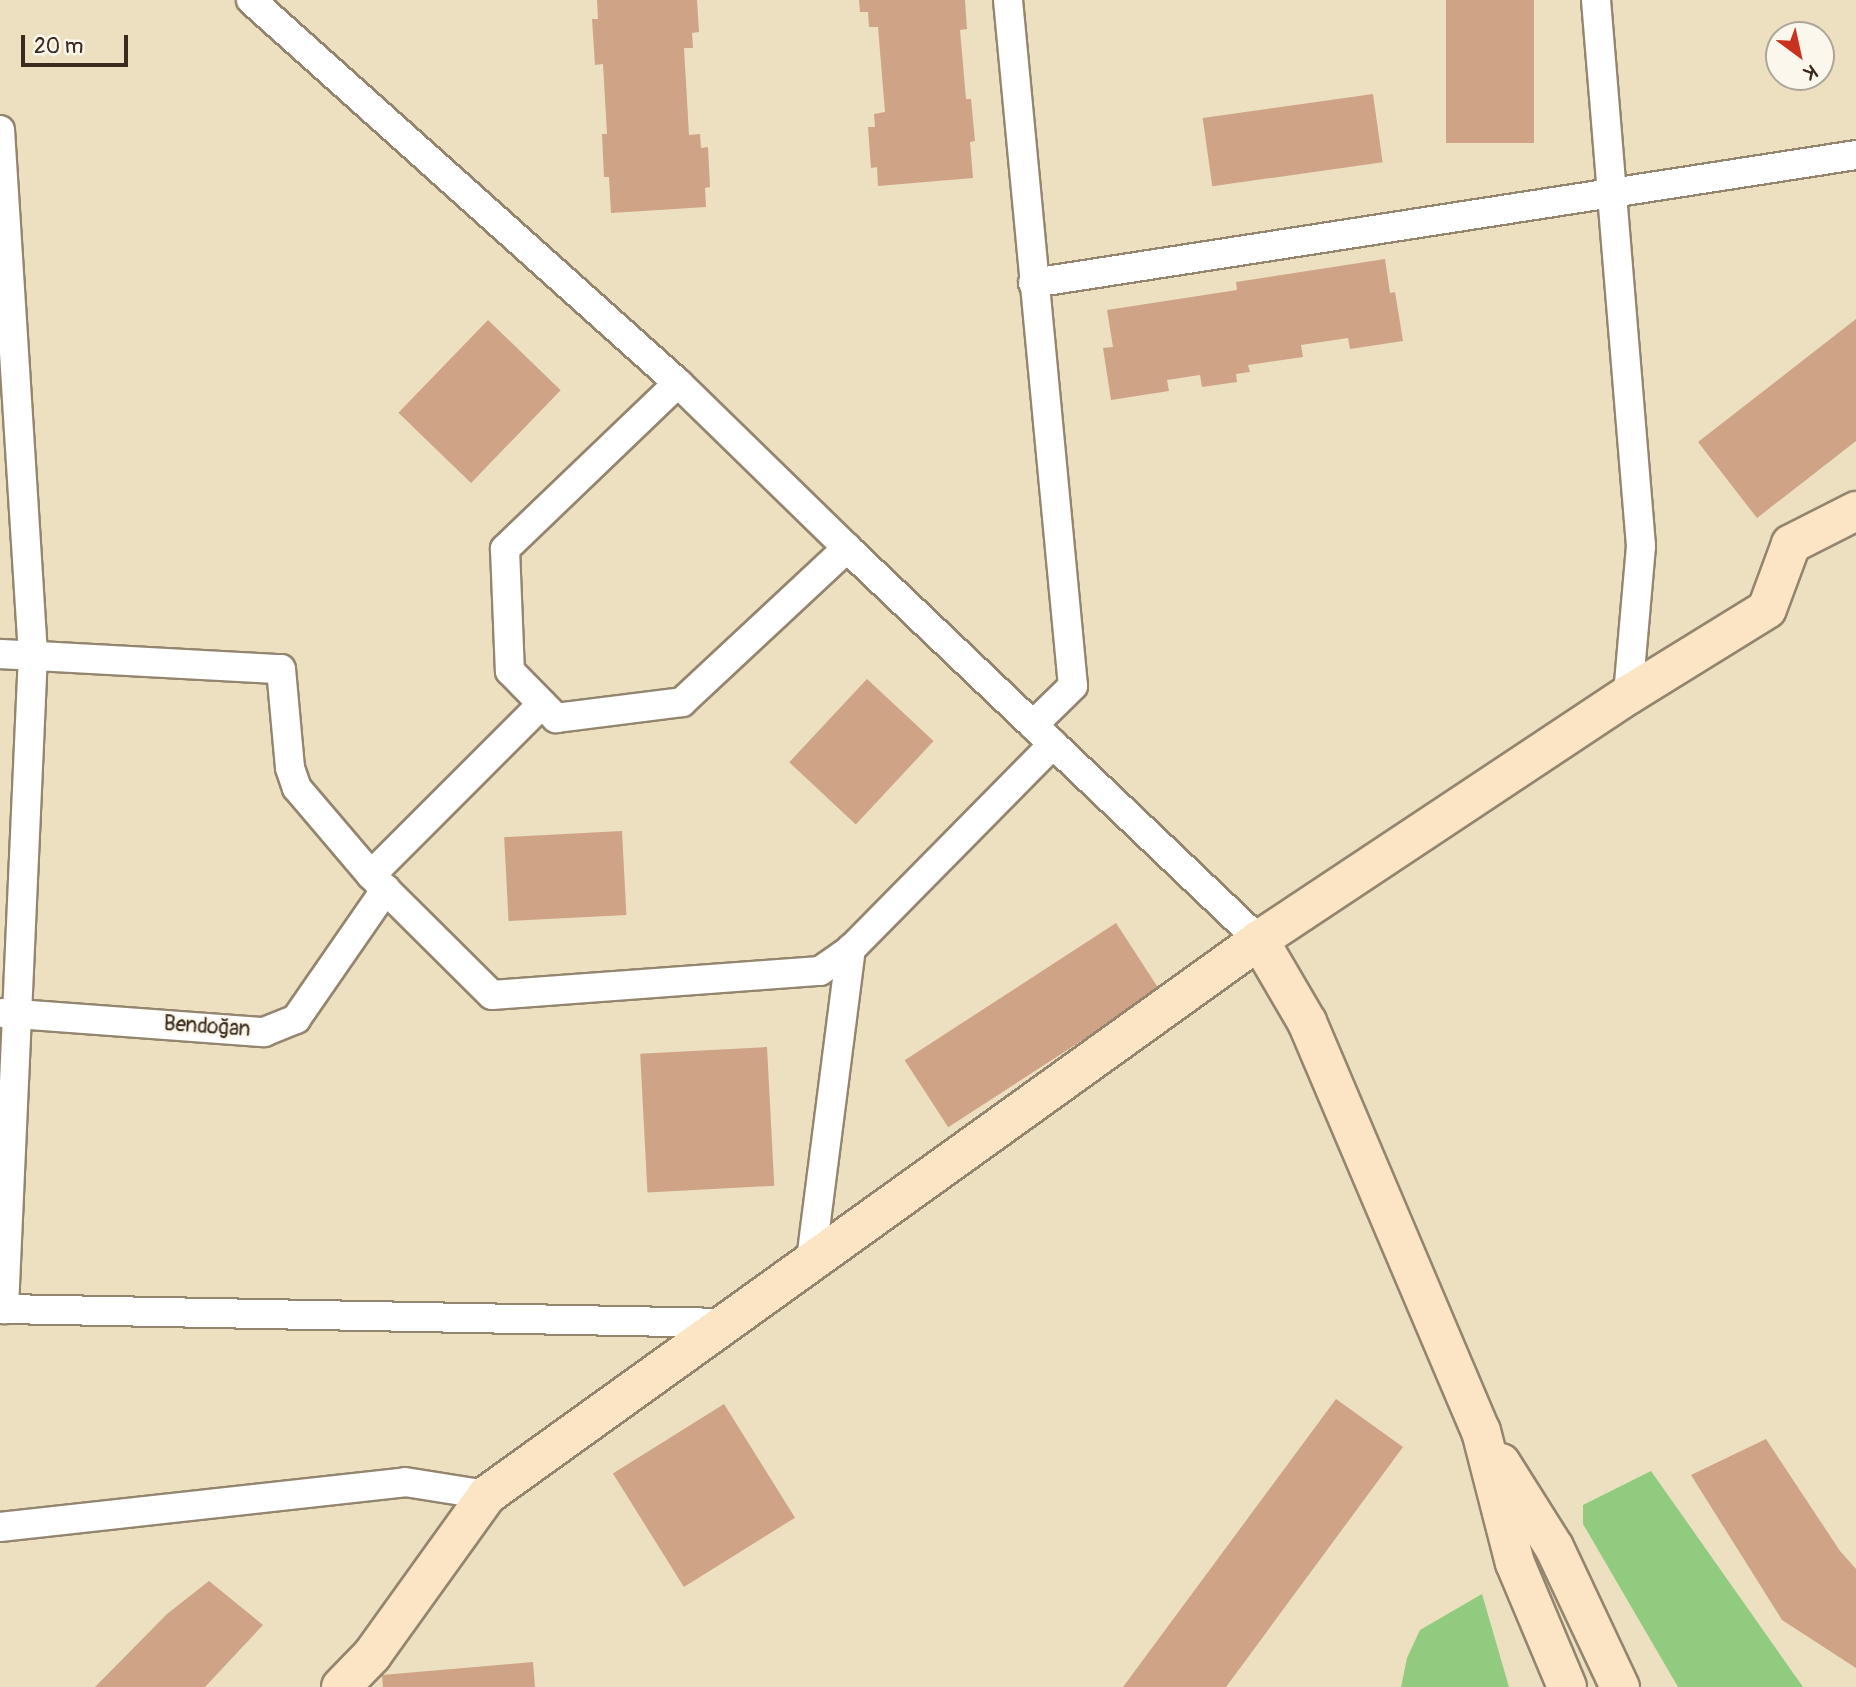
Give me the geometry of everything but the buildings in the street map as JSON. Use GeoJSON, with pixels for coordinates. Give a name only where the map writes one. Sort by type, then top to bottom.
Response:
{"type":"FeatureCollection","features":[{"type":"Feature","properties":{"kind":"street"},"geometry":{"type":"LineString","coordinates":[[251,0],[678,383],[847,548],[1259,940],[1307,1023],[1481,1431],[1515,1563],[1566,1687]]}},
{"type":"Feature","properties":{"kind":"street"},"geometry":{"type":"LineString","coordinates":[[0,654],[281,669],[290,768],[297,788],[379,882],[492,995],[820,971],[851,949],[1043,734],[1073,686],[1008,0]]}},
{"type":"Feature","properties":{"kind":"street"},"geometry":{"type":"LineString","coordinates":[[1596,0],[1641,545],[1628,695]]}},
{"type":"Feature","properties":{"kind":"street"},"geometry":{"type":"LineString","coordinates":[[0,130],[33,654],[10,1013],[4,1309],[727,1323]]}},
{"type":"Feature","properties":{"kind":"street"},"geometry":{"type":"LineString","coordinates":[[1033,282],[1856,155]]}},
{"type":"Feature","properties":{"kind":"street"},"geometry":{"type":"LineString","coordinates":[[678,383],[505,550],[510,671],[555,718],[682,702],[847,548]]}},
{"type":"Feature","properties":{"kind":"street"},"geometry":{"type":"LineString","coordinates":[[341,1687],[372,1655],[486,1494],[1259,940],[1628,695],[1767,609],[1791,544],[1856,511]]}},
{"type":"Feature","properties":{"kind":"street","name":"Bendoğan"},"geometry":{"type":"LineString","coordinates":[[10,1013],[264,1032],[296,1019],[379,882],[542,704]]}},
{"type":"Feature","properties":{"kind":"street"},"geometry":{"type":"LineString","coordinates":[[811,1260],[851,949]]}},
{"type":"Feature","properties":{"kind":"street"},"geometry":{"type":"LineString","coordinates":[[1481,1431],[1554,1547],[1620,1687]]}},
{"type":"Feature","properties":{"kind":"street"},"geometry":{"type":"LineString","coordinates":[[0,1527],[405,1482],[486,1494]]}},
{"type":"Feature","properties":{"kind":"green space"},"geometry":{"type":"Polygon","coordinates":[[[1651,1471],[1803,1687],[1678,1687],[1583,1524],[1583,1505],[1651,1471]]]}},
{"type":"Feature","properties":{"kind":"green space"},"geometry":{"type":"Polygon","coordinates":[[[1482,1594],[1509,1687],[1401,1687],[1407,1658],[1420,1630],[1482,1594]]]}}]}
